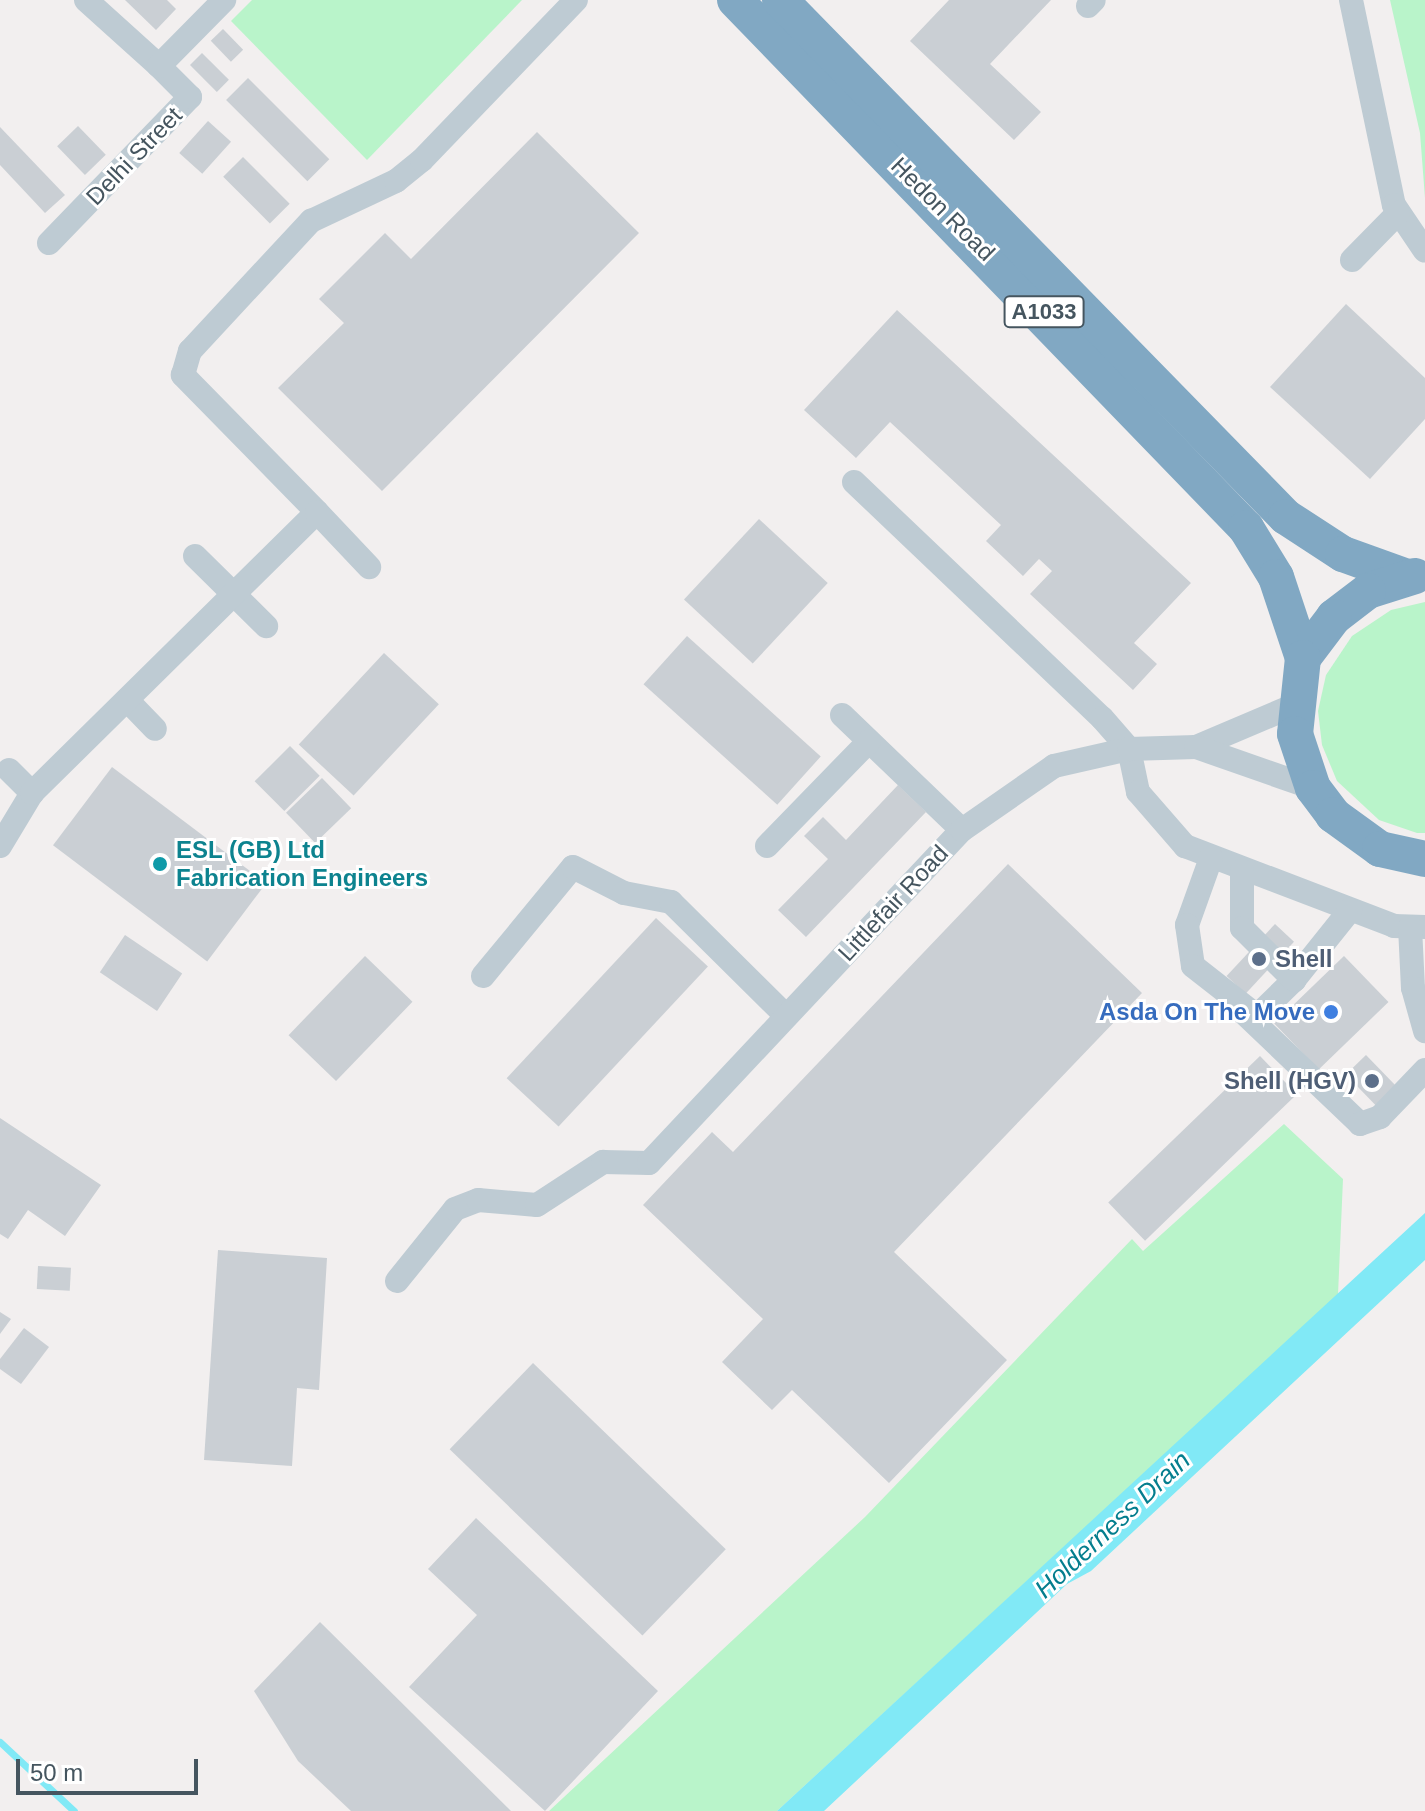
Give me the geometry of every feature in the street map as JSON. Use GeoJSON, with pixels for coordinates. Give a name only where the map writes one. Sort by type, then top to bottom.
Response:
{"type":"FeatureCollection","features":[{"type":"Feature","properties":{"kind":"highway","name":"Hedon Road"},"geometry":{"type":"LineString","coordinates":[[735,0],[1073,341],[1246,528],[1276,577],[1303,658]]}},
{"type":"Feature","properties":{"kind":"highway","name":"Hedon Road"},"geometry":{"type":"LineString","coordinates":[[780,0],[1286,517],[1343,554],[1416,576]]}},
{"type":"Feature","properties":{"kind":"highway","name":"A1033"},"geometry":{"type":"LineString","coordinates":[[1416,576],[1368,591],[1334,617],[1303,658],[1295,705],[1298,748],[1313,788],[1359,837],[1425,859]]}},
{"type":"Feature","properties":{"kind":"street"},"geometry":{"type":"LineString","coordinates":[[86,0],[159,66]]}},
{"type":"Feature","properties":{"kind":"street","name":"Delhi Street"},"geometry":{"type":"LineString","coordinates":[[49,243],[190,97],[159,66],[224,0]]}},
{"type":"Feature","properties":{"kind":"street"},"geometry":{"type":"LineString","coordinates":[[369,567],[183,375],[190,351],[311,221],[396,181],[422,160],[576,0]]}},
{"type":"Feature","properties":{"kind":"street"},"geometry":{"type":"LineString","coordinates":[[1351,0],[1398,213],[1425,251]]}},
{"type":"Feature","properties":{"kind":"street"},"geometry":{"type":"LineString","coordinates":[[1352,260],[1398,213]]}},
{"type":"Feature","properties":{"kind":"street"},"geometry":{"type":"LineString","coordinates":[[854,482],[1129,749],[1138,792],[1185,846],[1242,871],[1350,910],[1418,927],[1425,1031]]}},
{"type":"Feature","properties":{"kind":"street"},"geometry":{"type":"LineString","coordinates":[[0,846],[32,793],[317,512]]}},
{"type":"Feature","properties":{"kind":"street"},"geometry":{"type":"LineString","coordinates":[[195,556],[266,626]]}},
{"type":"Feature","properties":{"kind":"street"},"geometry":{"type":"LineString","coordinates":[[127,700],[155,729]]}},
{"type":"Feature","properties":{"kind":"street","name":"Littlefair Road"},"geometry":{"type":"LineString","coordinates":[[1196,747],[1295,705]]}},
{"type":"Feature","properties":{"kind":"street"},"geometry":{"type":"LineString","coordinates":[[842,715],[962,830]]}},
{"type":"Feature","properties":{"kind":"street"},"geometry":{"type":"LineString","coordinates":[[767,846],[869,741]]}},
{"type":"Feature","properties":{"kind":"street","name":"Littlefair Road"},"geometry":{"type":"LineString","coordinates":[[397,1281],[455,1209],[478,1200],[537,1205],[603,1162],[649,1163],[962,830],[1054,766],[1129,749],[1196,747],[1313,788]]}},
{"type":"Feature","properties":{"kind":"street"},"geometry":{"type":"LineString","coordinates":[[9,770],[32,793]]}},
{"type":"Feature","properties":{"kind":"street"},"geometry":{"type":"LineString","coordinates":[[1211,858],[1185,948],[1193,966],[1360,1124],[1380,1117],[1425,1070]]}},
{"type":"Feature","properties":{"kind":"street"},"geometry":{"type":"LineString","coordinates":[[483,976],[573,867],[624,893],[671,902],[786,1016]]}},
{"type":"Feature","properties":{"kind":"street"},"geometry":{"type":"LineString","coordinates":[[1242,871],[1242,928],[1294,980]]}},
{"type":"Feature","properties":{"kind":"street"},"geometry":{"type":"LineString","coordinates":[[1243,1012],[1257,1016],[1294,980],[1350,910]]}},
{"type":"Feature","properties":{"kind":"green space"},"geometry":{"type":"Polygon","coordinates":[[[252,0],[522,0],[367,160],[231,21],[252,0]]]}},
{"type":"Feature","properties":{"kind":"green space"},"geometry":{"type":"Polygon","coordinates":[[[1390,0],[1425,0],[1425,198],[1420,133],[1390,0]]]}},
{"type":"Feature","properties":{"kind":"green space"},"geometry":{"type":"Polygon","coordinates":[[[1425,602],[1425,833],[1417,833],[1379,820],[1337,781],[1322,745],[1318,711],[1326,675],[1352,636],[1391,610],[1425,602]]]}},
{"type":"Feature","properties":{"kind":"green space"},"geometry":{"type":"Polygon","coordinates":[[[1284,1124],[1343,1179],[1338,1295],[777,1811],[549,1811],[865,1517],[1132,1239],[1143,1251],[1284,1124]]]}},
{"type":"Feature","properties":{"kind":"water","name":"Holderness Drain"},"geometry":{"type":"Polygon","coordinates":[[[1425,1213],[1425,1260],[1091,1571],[1067,1584],[824,1811],[777,1811],[1425,1213]]]}},
{"type":"Feature","properties":{"kind":"building"},"geometry":{"type":"Polygon","coordinates":[[[125,0],[167,0],[176,9],[156,30],[125,0]]]}},
{"type":"Feature","properties":{"kind":"building"},"geometry":{"type":"Polygon","coordinates":[[[949,0],[1051,0],[990,64],[1041,112],[1014,140],[910,41],[949,0]]]}},
{"type":"Feature","properties":{"kind":"building"},"geometry":{"type":"Polygon","coordinates":[[[223,29],[243,50],[231,62],[211,41],[223,29]]]}},
{"type":"Feature","properties":{"kind":"building"},"geometry":{"type":"Polygon","coordinates":[[[202,53],[229,80],[217,92],[190,65],[202,53]]]}},
{"type":"Feature","properties":{"kind":"building"},"geometry":{"type":"Polygon","coordinates":[[[248,78],[329,159],[307,181],[226,100],[248,78]]]}},
{"type":"Feature","properties":{"kind":"building"},"geometry":{"type":"Polygon","coordinates":[[[208,121],[231,142],[202,174],[179,153],[208,121]]]}},
{"type":"Feature","properties":{"kind":"building"},"geometry":{"type":"Polygon","coordinates":[[[78,126],[106,155],[85,175],[57,146],[78,126]]]}},
{"type":"Feature","properties":{"kind":"building"},"geometry":{"type":"Polygon","coordinates":[[[0,127],[65,195],[45,213],[0,165],[0,127]]]}},
{"type":"Feature","properties":{"kind":"building"},"geometry":{"type":"Polygon","coordinates":[[[537,132],[639,233],[382,491],[278,388],[344,323],[319,299],[385,233],[411,259],[537,132]]]}},
{"type":"Feature","properties":{"kind":"building"},"geometry":{"type":"Polygon","coordinates":[[[243,157],[290,204],[270,223],[223,177],[243,157]]]}},
{"type":"Feature","properties":{"kind":"building"},"geometry":{"type":"Polygon","coordinates":[[[1346,304],[1425,378],[1425,419],[1370,479],[1270,387],[1346,304]]]}},
{"type":"Feature","properties":{"kind":"building"},"geometry":{"type":"Polygon","coordinates":[[[897,310],[1191,583],[1134,643],[1157,664],[1133,690],[1030,594],[1052,571],[1039,559],[1023,576],[986,541],[1001,525],[890,422],[856,458],[804,410],[897,310]]]}},
{"type":"Feature","properties":{"kind":"building"},"geometry":{"type":"Polygon","coordinates":[[[759,519],[828,583],[753,664],[684,599],[759,519]]]}},
{"type":"Feature","properties":{"kind":"building"},"geometry":{"type":"Polygon","coordinates":[[[687,636],[821,756],[777,805],[644,684],[687,636]]]}},
{"type":"Feature","properties":{"kind":"building"},"geometry":{"type":"Polygon","coordinates":[[[384,653],[439,704],[354,796],[299,744],[384,653]]]}},
{"type":"Feature","properties":{"kind":"building"},"geometry":{"type":"Polygon","coordinates":[[[290,746],[320,776],[284,811],[255,781],[290,746]]]}},
{"type":"Feature","properties":{"kind":"building","name":"ESL (GB) Ltd Fabrication Engineers"},"geometry":{"type":"Polygon","coordinates":[[[112,767],[266,883],[207,961],[53,845],[112,767]]]}},
{"type":"Feature","properties":{"kind":"building"},"geometry":{"type":"Polygon","coordinates":[[[322,778],[351,808],[315,843],[286,813],[322,778]]]}},
{"type":"Feature","properties":{"kind":"building"},"geometry":{"type":"Polygon","coordinates":[[[898,785],[926,812],[806,937],[778,910],[828,859],[804,836],[823,817],[846,840],[898,785]]]}},
{"type":"Feature","properties":{"kind":"building"},"geometry":{"type":"Polygon","coordinates":[[[1008,864],[1142,993],[894,1252],[1007,1360],[889,1483],[792,1390],[772,1410],[722,1362],[763,1319],[643,1205],[712,1132],[733,1152],[1008,864]]]}},
{"type":"Feature","properties":{"kind":"building"},"geometry":{"type":"Polygon","coordinates":[[[656,918],[708,966],[559,1127],[507,1078],[656,918]]]}},
{"type":"Feature","properties":{"kind":"building","name":"Shell"},"geometry":{"type":"Polygon","coordinates":[[[1275,924],[1294,942],[1246,994],[1227,976],[1275,924]]]}},
{"type":"Feature","properties":{"kind":"building"},"geometry":{"type":"Polygon","coordinates":[[[125,935],[182,974],[157,1011],[100,972],[125,935]]]}},
{"type":"Feature","properties":{"kind":"building"},"geometry":{"type":"Polygon","coordinates":[[[365,956],[412,1002],[336,1081],[289,1035],[365,956]]]}},
{"type":"Feature","properties":{"kind":"building","name":"Asda On The Move"},"geometry":{"type":"Polygon","coordinates":[[[1344,956],[1388,1002],[1319,1069],[1274,1023],[1344,956]]]}},
{"type":"Feature","properties":{"kind":"building","name":"Shell (HGV)"},"geometry":{"type":"Polygon","coordinates":[[[1366,1055],[1398,1088],[1378,1108],[1346,1074],[1366,1055]]]}},
{"type":"Feature","properties":{"kind":"building"},"geometry":{"type":"Polygon","coordinates":[[[1260,1056],[1297,1094],[1145,1241],[1108,1203],[1260,1056]]]}},
{"type":"Feature","properties":{"kind":"building"},"geometry":{"type":"Polygon","coordinates":[[[0,1118],[101,1185],[65,1236],[28,1210],[8,1239],[0,1234],[0,1118]]]}},
{"type":"Feature","properties":{"kind":"building"},"geometry":{"type":"Polygon","coordinates":[[[218,1250],[327,1258],[319,1390],[297,1388],[292,1466],[204,1460],[218,1250]]]}},
{"type":"Feature","properties":{"kind":"building"},"geometry":{"type":"Polygon","coordinates":[[[38,1266],[71,1268],[70,1291],[37,1289],[38,1266]]]}},
{"type":"Feature","properties":{"kind":"building"},"geometry":{"type":"Polygon","coordinates":[[[0,1312],[11,1319],[0,1334],[0,1312]]]}},
{"type":"Feature","properties":{"kind":"building"},"geometry":{"type":"Polygon","coordinates":[[[24,1328],[49,1347],[21,1384],[0,1369],[0,1359],[24,1328]]]}},
{"type":"Feature","properties":{"kind":"building"},"geometry":{"type":"Polygon","coordinates":[[[533,1363],[726,1549],[642,1635],[450,1449],[533,1363]]]}},
{"type":"Feature","properties":{"kind":"building"},"geometry":{"type":"Polygon","coordinates":[[[476,1518],[658,1691],[545,1811],[409,1687],[477,1615],[428,1569],[476,1518]]]}},
{"type":"Feature","properties":{"kind":"building"},"geometry":{"type":"Polygon","coordinates":[[[320,1622],[511,1811],[351,1811],[298,1761],[254,1691],[320,1622]]]}},
{"type":"Feature","properties":{"kind":"waterway"},"geometry":{"type":"LineString","coordinates":[[0,1742],[74,1811]]}},
{"type":"Feature","properties":{"kind":"place","name":"ESL (GB) Ltd Fabrication Engineers"},"geometry":{"type":"Point","coordinates":[160,864]}},
{"type":"Feature","properties":{"kind":"place","name":"Shell"},"geometry":{"type":"Point","coordinates":[1259,959]}},
{"type":"Feature","properties":{"kind":"place","name":"Asda On The Move"},"geometry":{"type":"Point","coordinates":[1331,1012]}},
{"type":"Feature","properties":{"kind":"place","name":"Shell (HGV)"},"geometry":{"type":"Point","coordinates":[1372,1081]}}]}
